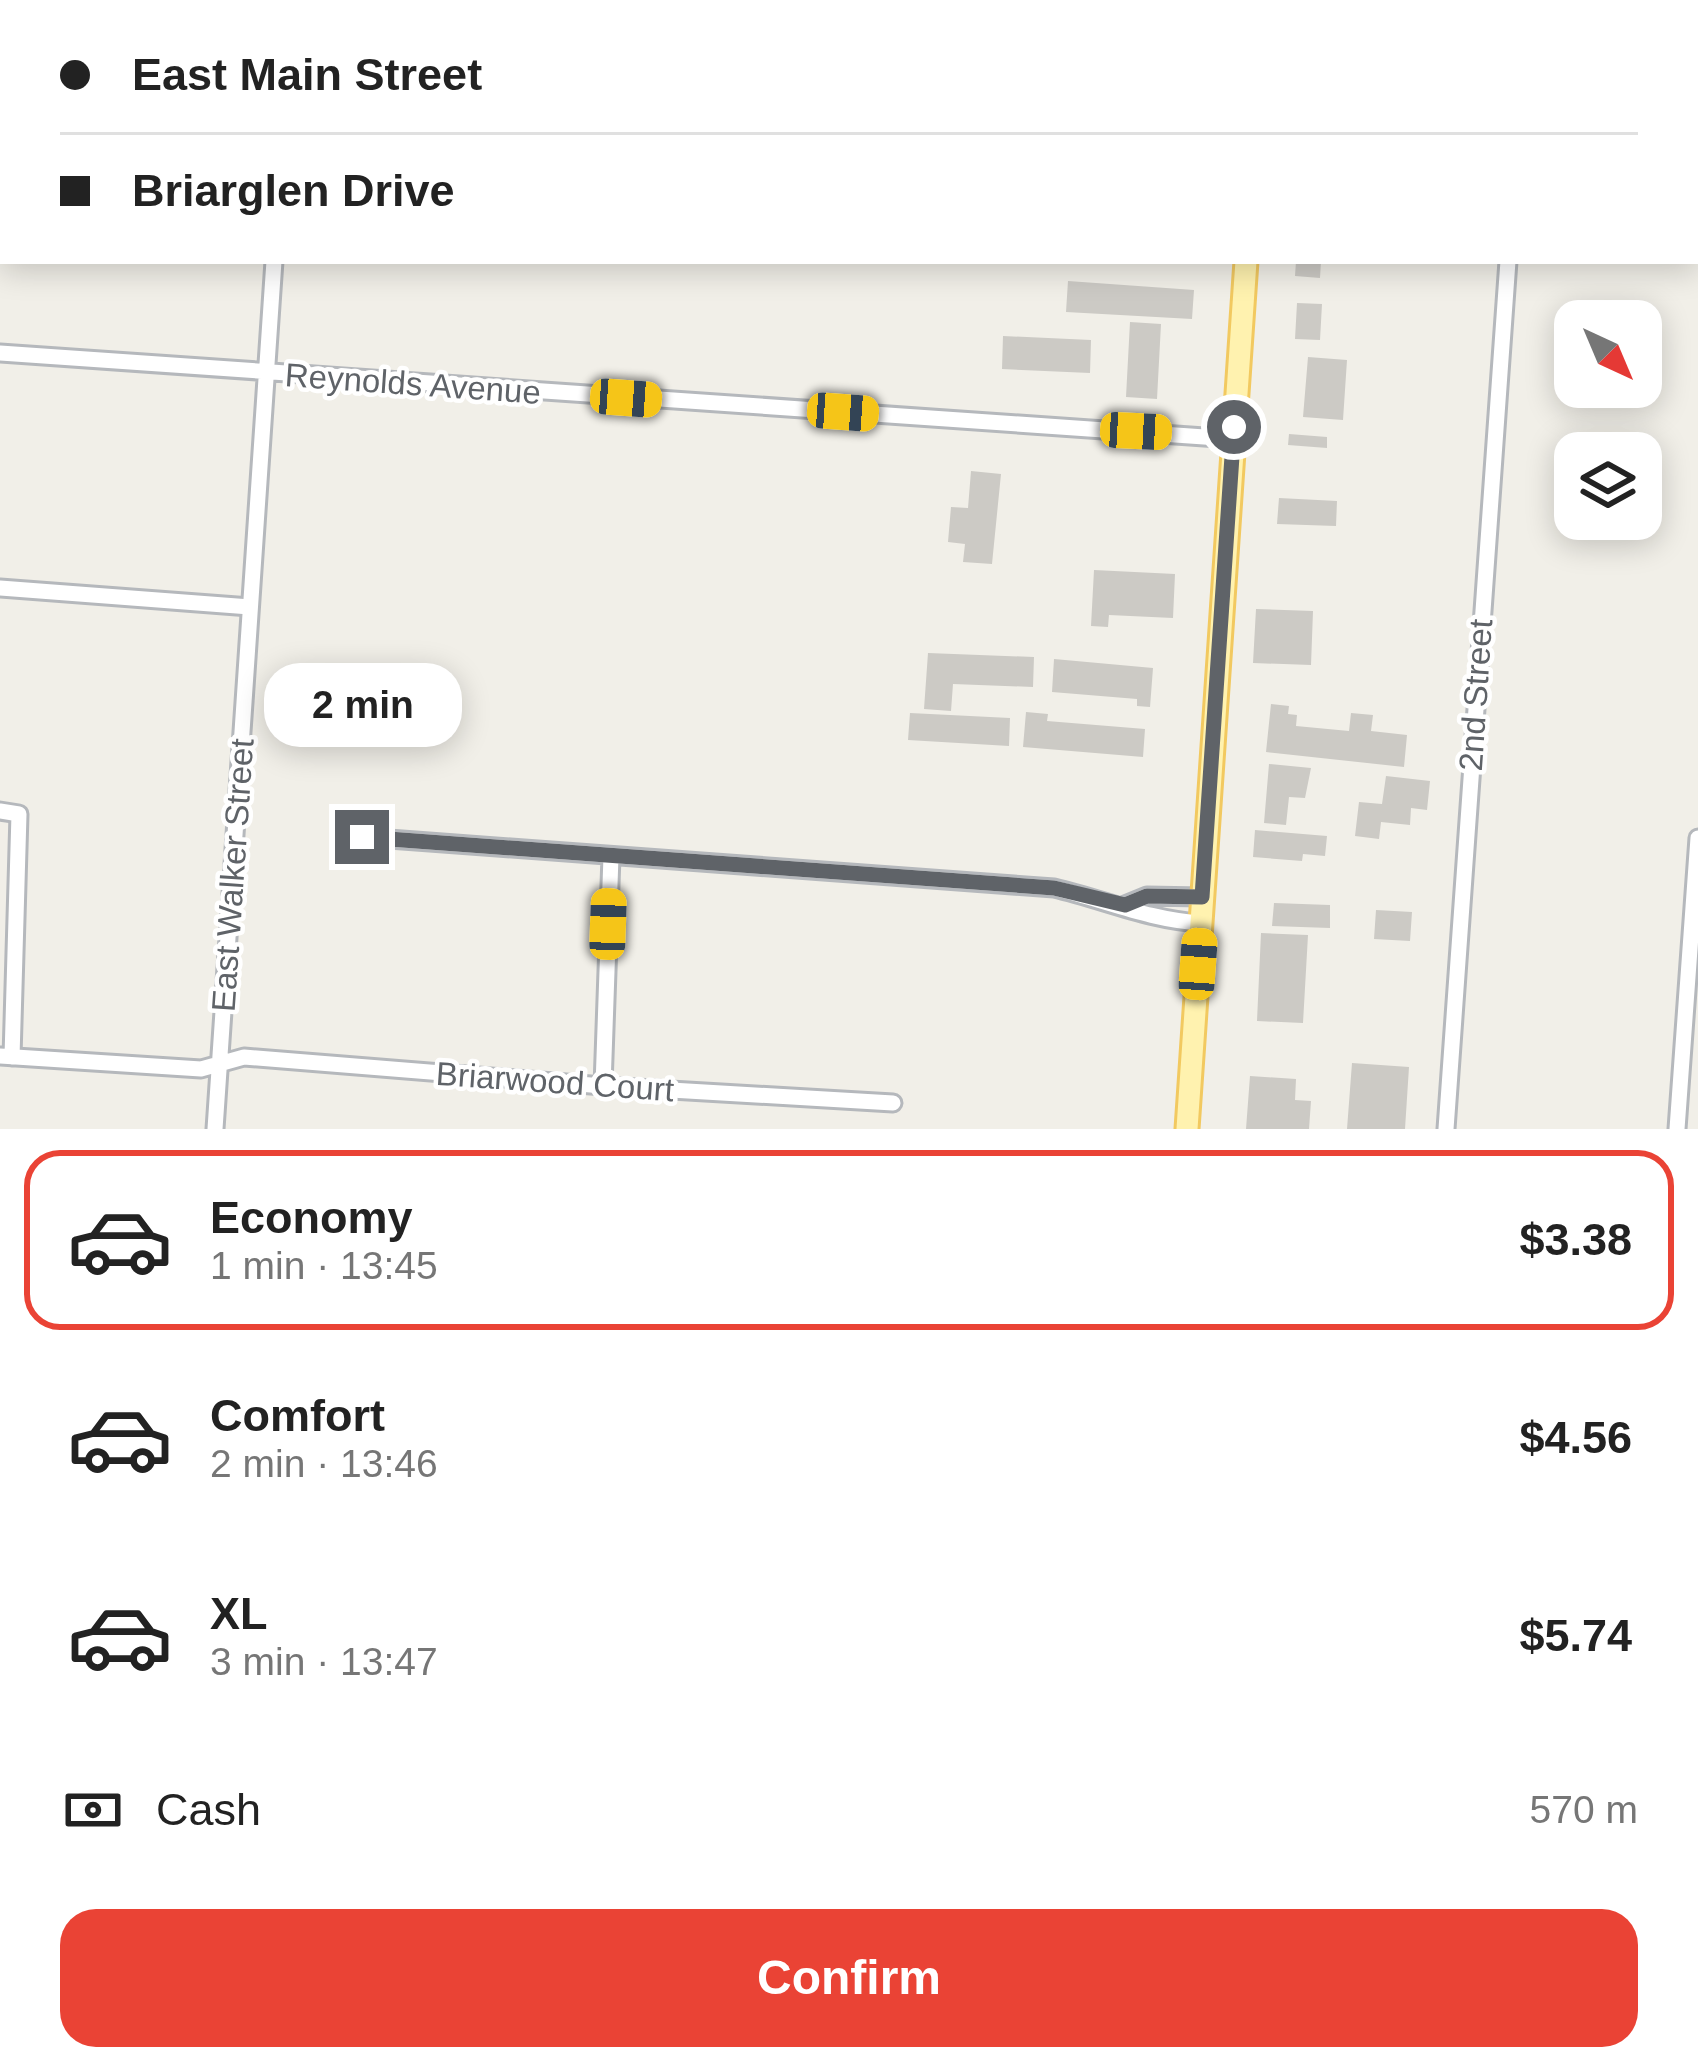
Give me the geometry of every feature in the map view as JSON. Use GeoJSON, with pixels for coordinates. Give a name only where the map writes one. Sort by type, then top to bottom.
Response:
{"type":"FeatureCollection","features":[{"type":"Feature","properties":{"kind":"main road"},"geometry":{"type":"LineString","coordinates":[[1187,1129],[1246,264]]}},
{"type":"Feature","properties":{"kind":"street","name":"East Walker Street"},"geometry":{"type":"LineString","coordinates":[[215,1129],[274,264]]}},
{"type":"Feature","properties":{"kind":"street","name":"2nd Street"},"geometry":{"type":"LineString","coordinates":[[1445,1129],[1508,264]]}},
{"type":"Feature","properties":{"kind":"street","name":"Reynolds Avenue"},"geometry":{"type":"LineString","coordinates":[[0,353],[1233,439]]}},
{"type":"Feature","properties":{"kind":"street"},"geometry":{"type":"LineString","coordinates":[[0,588],[250,607]]}},
{"type":"Feature","properties":{"kind":"street"},"geometry":{"type":"LineString","coordinates":[[0,811],[19,814],[6,1056]]}},
{"type":"Feature","properties":{"kind":"street"},"geometry":{"type":"LineString","coordinates":[[362,837],[1054,888],[1125,905],[1141,916],[1201,923]]}},
{"type":"Feature","properties":{"kind":"street"},"geometry":{"type":"LineString","coordinates":[[1677,1129],[1698,838]]}},
{"type":"Feature","properties":{"kind":"street"},"geometry":{"type":"LineString","coordinates":[[603,1086],[611,856]]}},
{"type":"Feature","properties":{"kind":"street"},"geometry":{"type":"LineString","coordinates":[[1125,905],[1147,896],[1202,897]]}},
{"type":"Feature","properties":{"kind":"street","name":"Briarwood Court"},"geometry":{"type":"LineString","coordinates":[[6,1056],[201,1069],[244,1057],[893,1103]]}},
{"type":"Feature","properties":{"kind":"building"},"geometry":{"type":"Polygon","coordinates":[[[1296,264],[1321,264],[1320,278],[1295,276],[1296,264]]]}},
{"type":"Feature","properties":{"kind":"building"},"geometry":{"type":"Polygon","coordinates":[[[1068,281],[1194,290],[1192,319],[1066,312],[1068,281]]]}},
{"type":"Feature","properties":{"kind":"building"},"geometry":{"type":"Polygon","coordinates":[[[1297,303],[1322,304],[1320,340],[1295,339],[1297,303]]]}},
{"type":"Feature","properties":{"kind":"building"},"geometry":{"type":"Polygon","coordinates":[[[1130,322],[1161,324],[1157,399],[1126,397],[1130,322]]]}},
{"type":"Feature","properties":{"kind":"building"},"geometry":{"type":"Polygon","coordinates":[[[1003,336],[1091,340],[1090,373],[1002,369],[1003,336]]]}},
{"type":"Feature","properties":{"kind":"building"},"geometry":{"type":"Polygon","coordinates":[[[1308,357],[1347,360],[1343,420],[1303,417],[1308,357]]]}},
{"type":"Feature","properties":{"kind":"building"},"geometry":{"type":"Polygon","coordinates":[[[1289,434],[1327,437],[1327,448],[1288,445],[1289,434]]]}},
{"type":"Feature","properties":{"kind":"building"},"geometry":{"type":"Polygon","coordinates":[[[971,471],[1001,474],[992,564],[963,562],[965,544],[948,542],[951,507],[968,508],[971,471]]]}},
{"type":"Feature","properties":{"kind":"building"},"geometry":{"type":"Polygon","coordinates":[[[1279,498],[1337,501],[1336,526],[1277,524],[1279,498]]]}},
{"type":"Feature","properties":{"kind":"building"},"geometry":{"type":"Polygon","coordinates":[[[1094,570],[1175,574],[1173,618],[1109,615],[1108,627],[1091,626],[1094,570]]]}},
{"type":"Feature","properties":{"kind":"building"},"geometry":{"type":"Polygon","coordinates":[[[1256,609],[1313,611],[1311,665],[1253,663],[1256,609]]]}},
{"type":"Feature","properties":{"kind":"building"},"geometry":{"type":"Polygon","coordinates":[[[928,653],[1034,657],[1033,687],[953,684],[951,711],[924,709],[928,653]]]}},
{"type":"Feature","properties":{"kind":"building"},"geometry":{"type":"Polygon","coordinates":[[[1054,659],[1153,668],[1150,707],[1137,706],[1137,699],[1052,692],[1054,659]]]}},
{"type":"Feature","properties":{"kind":"building"},"geometry":{"type":"Polygon","coordinates":[[[1271,704],[1289,706],[1288,714],[1297,715],[1296,726],[1349,731],[1351,713],[1373,715],[1371,731],[1407,735],[1404,767],[1266,752],[1271,704]]]}},
{"type":"Feature","properties":{"kind":"building"},"geometry":{"type":"Polygon","coordinates":[[[1026,712],[1048,714],[1047,721],[1145,729],[1143,757],[1023,747],[1026,712]]]}},
{"type":"Feature","properties":{"kind":"building"},"geometry":{"type":"Polygon","coordinates":[[[910,713],[1010,718],[1009,746],[908,740],[910,713]]]}},
{"type":"Feature","properties":{"kind":"building"},"geometry":{"type":"Polygon","coordinates":[[[1269,764],[1311,768],[1305,798],[1289,797],[1286,825],[1264,823],[1269,764]]]}},
{"type":"Feature","properties":{"kind":"building"},"geometry":{"type":"Polygon","coordinates":[[[1386,776],[1430,781],[1427,810],[1411,808],[1410,825],[1381,822],[1379,839],[1355,836],[1359,802],[1382,804],[1386,776]]]}},
{"type":"Feature","properties":{"kind":"building"},"geometry":{"type":"Polygon","coordinates":[[[1255,830],[1327,836],[1325,856],[1303,854],[1302,861],[1253,857],[1255,830]]]}},
{"type":"Feature","properties":{"kind":"building"},"geometry":{"type":"Polygon","coordinates":[[[1274,903],[1330,905],[1330,928],[1272,926],[1274,903]]]}},
{"type":"Feature","properties":{"kind":"building"},"geometry":{"type":"Polygon","coordinates":[[[1376,910],[1412,912],[1410,941],[1374,939],[1376,910]]]}},
{"type":"Feature","properties":{"kind":"building"},"geometry":{"type":"Polygon","coordinates":[[[1261,933],[1308,935],[1303,1023],[1257,1021],[1261,933]]]}},
{"type":"Feature","properties":{"kind":"building"},"geometry":{"type":"Polygon","coordinates":[[[1352,1063],[1409,1067],[1405,1129],[1347,1129],[1352,1063]]]}},
{"type":"Feature","properties":{"kind":"building"},"geometry":{"type":"Polygon","coordinates":[[[1250,1076],[1296,1079],[1295,1100],[1311,1101],[1309,1129],[1246,1129],[1250,1076]]]}},
{"type":"Feature","properties":{"kind":"route"},"geometry":{"type":"LineString","coordinates":[[362,837],[1054,888],[1125,905],[1147,896],[1202,897],[1234,427]]}}]}
